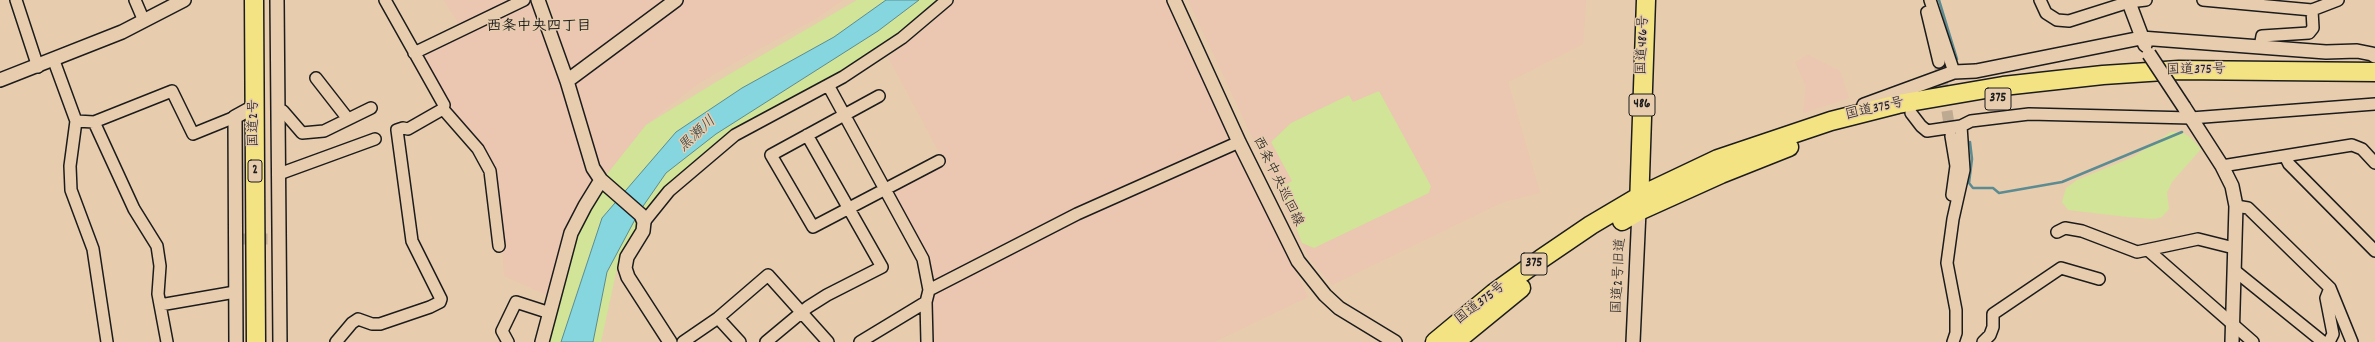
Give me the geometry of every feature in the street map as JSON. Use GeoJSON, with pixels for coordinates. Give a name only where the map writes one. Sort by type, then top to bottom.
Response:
{"type":"FeatureCollection","features":[{"type":"Feature","properties":{"kind":"highway","name":"国道2号"},"geometry":{"type":"LineString","coordinates":[[254,0],[256,342]]}},
{"type":"Feature","properties":{"kind":"highway","name":"国道486号"},"geometry":{"type":"LineString","coordinates":[[1639,204],[1646,0]]}},
{"type":"Feature","properties":{"kind":"highway","name":"国道375号"},"geometry":{"type":"LineString","coordinates":[[1455,342],[1503,302],[1639,204],[1718,159],[1843,118],[1898,104],[2003,86],[2103,75],[2180,70],[2375,72]]}},
{"type":"Feature","properties":{"kind":"highway","name":"国道375号"},"geometry":{"type":"LineString","coordinates":[[1435,342],[1494,292],[1591,225],[1639,204],[1785,148],[1828,134],[1911,113],[2057,90],[2186,82],[2375,83]]}},
{"type":"Feature","properties":{"kind":"street"},"geometry":{"type":"LineString","coordinates":[[16,0],[38,67]]}},
{"type":"Feature","properties":{"kind":"street"},"geometry":{"type":"LineString","coordinates":[[135,0],[144,21]]}},
{"type":"Feature","properties":{"kind":"street"},"geometry":{"type":"LineString","coordinates":[[0,80],[54,61],[144,21],[184,0]]}},
{"type":"Feature","properties":{"kind":"street"},"geometry":{"type":"LineString","coordinates":[[277,0],[279,174],[276,239],[280,342]]}},
{"type":"Feature","properties":{"kind":"street"},"geometry":{"type":"LineString","coordinates":[[385,0],[444,105],[443,109],[478,149],[490,171],[499,246]]}},
{"type":"Feature","properties":{"kind":"street"},"geometry":{"type":"LineString","coordinates":[[414,53],[524,0]]}},
{"type":"Feature","properties":{"kind":"street"},"geometry":{"type":"LineString","coordinates":[[538,0],[567,81],[588,156],[601,180],[643,218]]}},
{"type":"Feature","properties":{"kind":"street"},"geometry":{"type":"LineString","coordinates":[[567,81],[676,0]]}},
{"type":"Feature","properties":{"kind":"street"},"geometry":{"type":"LineString","coordinates":[[670,342],[628,277],[625,268],[627,257],[643,231],[643,218],[669,191],[735,135],[828,86],[902,38],[947,0]]}},
{"type":"Feature","properties":{"kind":"street","name":"西条中央巡回線"},"geometry":{"type":"LineString","coordinates":[[1174,0],[1239,142],[1298,261],[1312,280],[1339,308],[1395,342]]}},
{"type":"Feature","properties":{"kind":"street"},"geometry":{"type":"LineString","coordinates":[[1926,0],[1924,2],[1939,62]]}},
{"type":"Feature","properties":{"kind":"street"},"geometry":{"type":"LineString","coordinates":[[1930,0],[1954,72]]}},
{"type":"Feature","properties":{"kind":"street"},"geometry":{"type":"LineString","coordinates":[[2040,0],[2046,13],[2058,20],[2069,20],[2128,1],[2146,0]]}},
{"type":"Feature","properties":{"kind":"street"},"geometry":{"type":"LineString","coordinates":[[2202,0],[2312,10],[2338,0]]}},
{"type":"Feature","properties":{"kind":"street"},"geometry":{"type":"LineString","coordinates":[[2128,1],[2141,38],[2149,54],[2222,166],[2232,186],[2236,206],[2232,342]]}},
{"type":"Feature","properties":{"kind":"street"},"geometry":{"type":"LineString","coordinates":[[2260,47],[2262,36],[2309,33],[2313,28],[2312,10]]}},
{"type":"Feature","properties":{"kind":"street"},"geometry":{"type":"LineString","coordinates":[[1843,118],[1852,110],[1954,72],[1976,71],[2141,38],[2326,52],[2357,51],[2375,56]]}},
{"type":"Feature","properties":{"kind":"street"},"geometry":{"type":"LineString","coordinates":[[54,61],[76,121],[70,166],[71,190],[93,249],[107,342]]}},
{"type":"Feature","properties":{"kind":"street"},"geometry":{"type":"LineString","coordinates":[[316,78],[348,119]]}},
{"type":"Feature","properties":{"kind":"street"},"geometry":{"type":"LineString","coordinates":[[828,86],[923,259],[929,290],[926,302],[927,342]]}},
{"type":"Feature","properties":{"kind":"street"},"geometry":{"type":"LineString","coordinates":[[76,121],[94,122],[172,91],[193,134],[235,117],[255,106]]}},
{"type":"Feature","properties":{"kind":"street"},"geometry":{"type":"LineString","coordinates":[[879,96],[771,156],[813,227],[939,161]]}},
{"type":"Feature","properties":{"kind":"street"},"geometry":{"type":"LineString","coordinates":[[1911,113],[1921,126],[1927,130],[1961,126],[1971,121],[2029,114],[2191,118],[2375,104]]}},
{"type":"Feature","properties":{"kind":"street"},"geometry":{"type":"LineString","coordinates":[[283,111],[302,133],[324,131],[371,108]]}},
{"type":"Feature","properties":{"kind":"street"},"geometry":{"type":"LineString","coordinates":[[336,342],[352,323],[358,319],[372,324],[380,324],[440,302],[440,294],[412,241],[397,130],[403,128],[408,129],[443,109]]}},
{"type":"Feature","properties":{"kind":"street"},"geometry":{"type":"LineString","coordinates":[[235,117],[238,239],[235,292],[236,342]]}},
{"type":"Feature","properties":{"kind":"street"},"geometry":{"type":"LineString","coordinates":[[94,122],[134,209],[157,246],[160,266],[158,294],[167,342]]}},
{"type":"Feature","properties":{"kind":"street"},"geometry":{"type":"LineString","coordinates":[[1953,342],[1956,333],[1956,310],[1947,263],[1952,228],[1964,170],[1961,126]]}},
{"type":"Feature","properties":{"kind":"street"},"geometry":{"type":"LineString","coordinates":[[766,342],[802,312],[827,295],[882,267],[807,136]]}},
{"type":"Feature","properties":{"kind":"street"},"geometry":{"type":"LineString","coordinates":[[1951,136],[1956,166],[1946,219],[1952,228]]}},
{"type":"Feature","properties":{"kind":"street"},"geometry":{"type":"LineString","coordinates":[[279,174],[375,139]]}},
{"type":"Feature","properties":{"kind":"street"},"geometry":{"type":"LineString","coordinates":[[929,290],[1077,214],[1239,142]]}},
{"type":"Feature","properties":{"kind":"street"},"geometry":{"type":"LineString","coordinates":[[2222,166],[2352,145],[2362,149],[2375,163]]}},
{"type":"Feature","properties":{"kind":"street"},"geometry":{"type":"LineString","coordinates":[[2285,156],[2289,164],[2375,251]]}},
{"type":"Feature","properties":{"kind":"street"},"geometry":{"type":"LineString","coordinates":[[542,342],[559,272],[571,233],[601,180]]}},
{"type":"Feature","properties":{"kind":"street","name":"国道2号旧道"},"geometry":{"type":"LineString","coordinates":[[1633,342],[1639,204]]}},
{"type":"Feature","properties":{"kind":"street"},"geometry":{"type":"LineString","coordinates":[[2236,206],[2248,208],[2330,288],[2352,342]]}},
{"type":"Feature","properties":{"kind":"street"},"geometry":{"type":"LineString","coordinates":[[2057,232],[2065,228],[2082,231],[2137,252],[2149,251],[2184,240],[2198,239],[2234,248]]}},
{"type":"Feature","properties":{"kind":"street"},"geometry":{"type":"LineString","coordinates":[[2149,251],[2253,342]]}},
{"type":"Feature","properties":{"kind":"street"},"geometry":{"type":"LineString","coordinates":[[1983,342],[1990,335],[1993,327],[1993,314],[2061,268],[2099,279]]}},
{"type":"Feature","properties":{"kind":"street"},"geometry":{"type":"LineString","coordinates":[[2234,270],[2323,342]]}},
{"type":"Feature","properties":{"kind":"street"},"geometry":{"type":"LineString","coordinates":[[683,342],[718,318],[768,275],[828,342]]}},
{"type":"Feature","properties":{"kind":"street"},"geometry":{"type":"LineString","coordinates":[[2329,342],[2333,334],[2326,298],[2330,288]]}},
{"type":"Feature","properties":{"kind":"street"},"geometry":{"type":"LineString","coordinates":[[160,305],[235,292]]}},
{"type":"Feature","properties":{"kind":"street"},"geometry":{"type":"LineString","coordinates":[[508,342],[502,331],[516,302],[550,313]]}},
{"type":"Feature","properties":{"kind":"street"},"geometry":{"type":"LineString","coordinates":[[860,342],[926,302]]}},
{"type":"Feature","properties":{"kind":"street"},"geometry":{"type":"LineString","coordinates":[[718,318],[740,342]]}},
{"type":"Feature","properties":{"kind":"shaded area"},"geometry":{"type":"Polygon","coordinates":[[[444,0],[515,0],[471,22],[458,23],[444,0]]]}},
{"type":"Feature","properties":{"kind":"shaded area"},"geometry":{"type":"Polygon","coordinates":[[[529,0],[533,0],[568,102],[588,171],[597,182],[562,237],[547,295],[504,276],[501,229],[491,171],[454,115],[419,55],[529,0]]]}},
{"type":"Feature","properties":{"kind":"shaded area"},"geometry":{"type":"Polygon","coordinates":[[[549,0],[668,0],[572,71],[569,70],[549,0]]]}},
{"type":"Feature","properties":{"kind":"shaded area"},"geometry":{"type":"Polygon","coordinates":[[[683,0],[843,0],[817,18],[701,82],[646,125],[608,173],[600,166],[595,157],[573,83],[683,0]]]}},
{"type":"Feature","properties":{"kind":"shaded area"},"geometry":{"type":"Polygon","coordinates":[[[956,0],[1165,0],[1308,297],[1214,342],[931,342],[925,259],[889,193],[946,165],[888,57],[930,25],[956,0]]]}},
{"type":"Feature","properties":{"kind":"shaded area"},"geometry":{"type":"Polygon","coordinates":[[[1188,0],[1586,0],[1583,44],[1508,82],[1540,193],[1503,202],[1332,285],[1309,258],[1188,0]]]}},
{"type":"Feature","properties":{"kind":"shaded area"},"geometry":{"type":"Polygon","coordinates":[[[1808,55],[1840,71],[1849,98],[1803,113],[1806,86],[1795,62],[1808,55]]]}},
{"type":"Feature","properties":{"kind":"green space"},"geometry":{"type":"Polygon","coordinates":[[[857,0],[944,0],[895,42],[707,152],[686,169],[650,209],[636,229],[618,264],[601,342],[547,342],[568,262],[590,204],[608,173],[646,125],[716,82],[857,0]]]}},
{"type":"Feature","properties":{"kind":"green space"},"geometry":{"type":"Polygon","coordinates":[[[1379,91],[1431,186],[1429,193],[1314,248],[1302,243],[1281,187],[1292,181],[1271,142],[1291,123],[1349,95],[1353,102],[1379,91]]]}},
{"type":"Feature","properties":{"kind":"green space"},"geometry":{"type":"Polygon","coordinates":[[[2171,132],[2182,132],[2191,138],[2201,149],[2172,182],[2167,193],[2169,209],[2162,217],[2154,219],[2127,217],[2068,210],[2062,202],[2066,188],[2077,180],[2133,157],[2171,132]]]}},
{"type":"Feature","properties":{"kind":"water","name":"黒瀬川"},"geometry":{"type":"Polygon","coordinates":[[[886,0],[919,0],[878,31],[716,134],[666,173],[639,212],[607,272],[593,342],[561,342],[602,218],[676,132],[742,88],[834,37],[886,0]]]}},
{"type":"Feature","properties":{"kind":"waterway"},"geometry":{"type":"LineString","coordinates":[[1939,0],[1957,59]]}},
{"type":"Feature","properties":{"kind":"waterway"},"geometry":{"type":"LineString","coordinates":[[1970,142],[1972,159],[1969,183],[1973,188],[1993,188],[1999,193],[2062,182],[2182,132]]}},
{"type":"Feature","properties":{"kind":"tunnel"},"geometry":{"type":"LineString","coordinates":[[1939,62],[1951,136]]}},
{"type":"Feature","properties":{"kind":"tunnel"},"geometry":{"type":"LineString","coordinates":[[240,239],[272,239]]}},
{"type":"Feature","properties":{"kind":"district","name":"西条中央四丁目"},"geometry":{"type":"Point","coordinates":[539,28]}}]}
